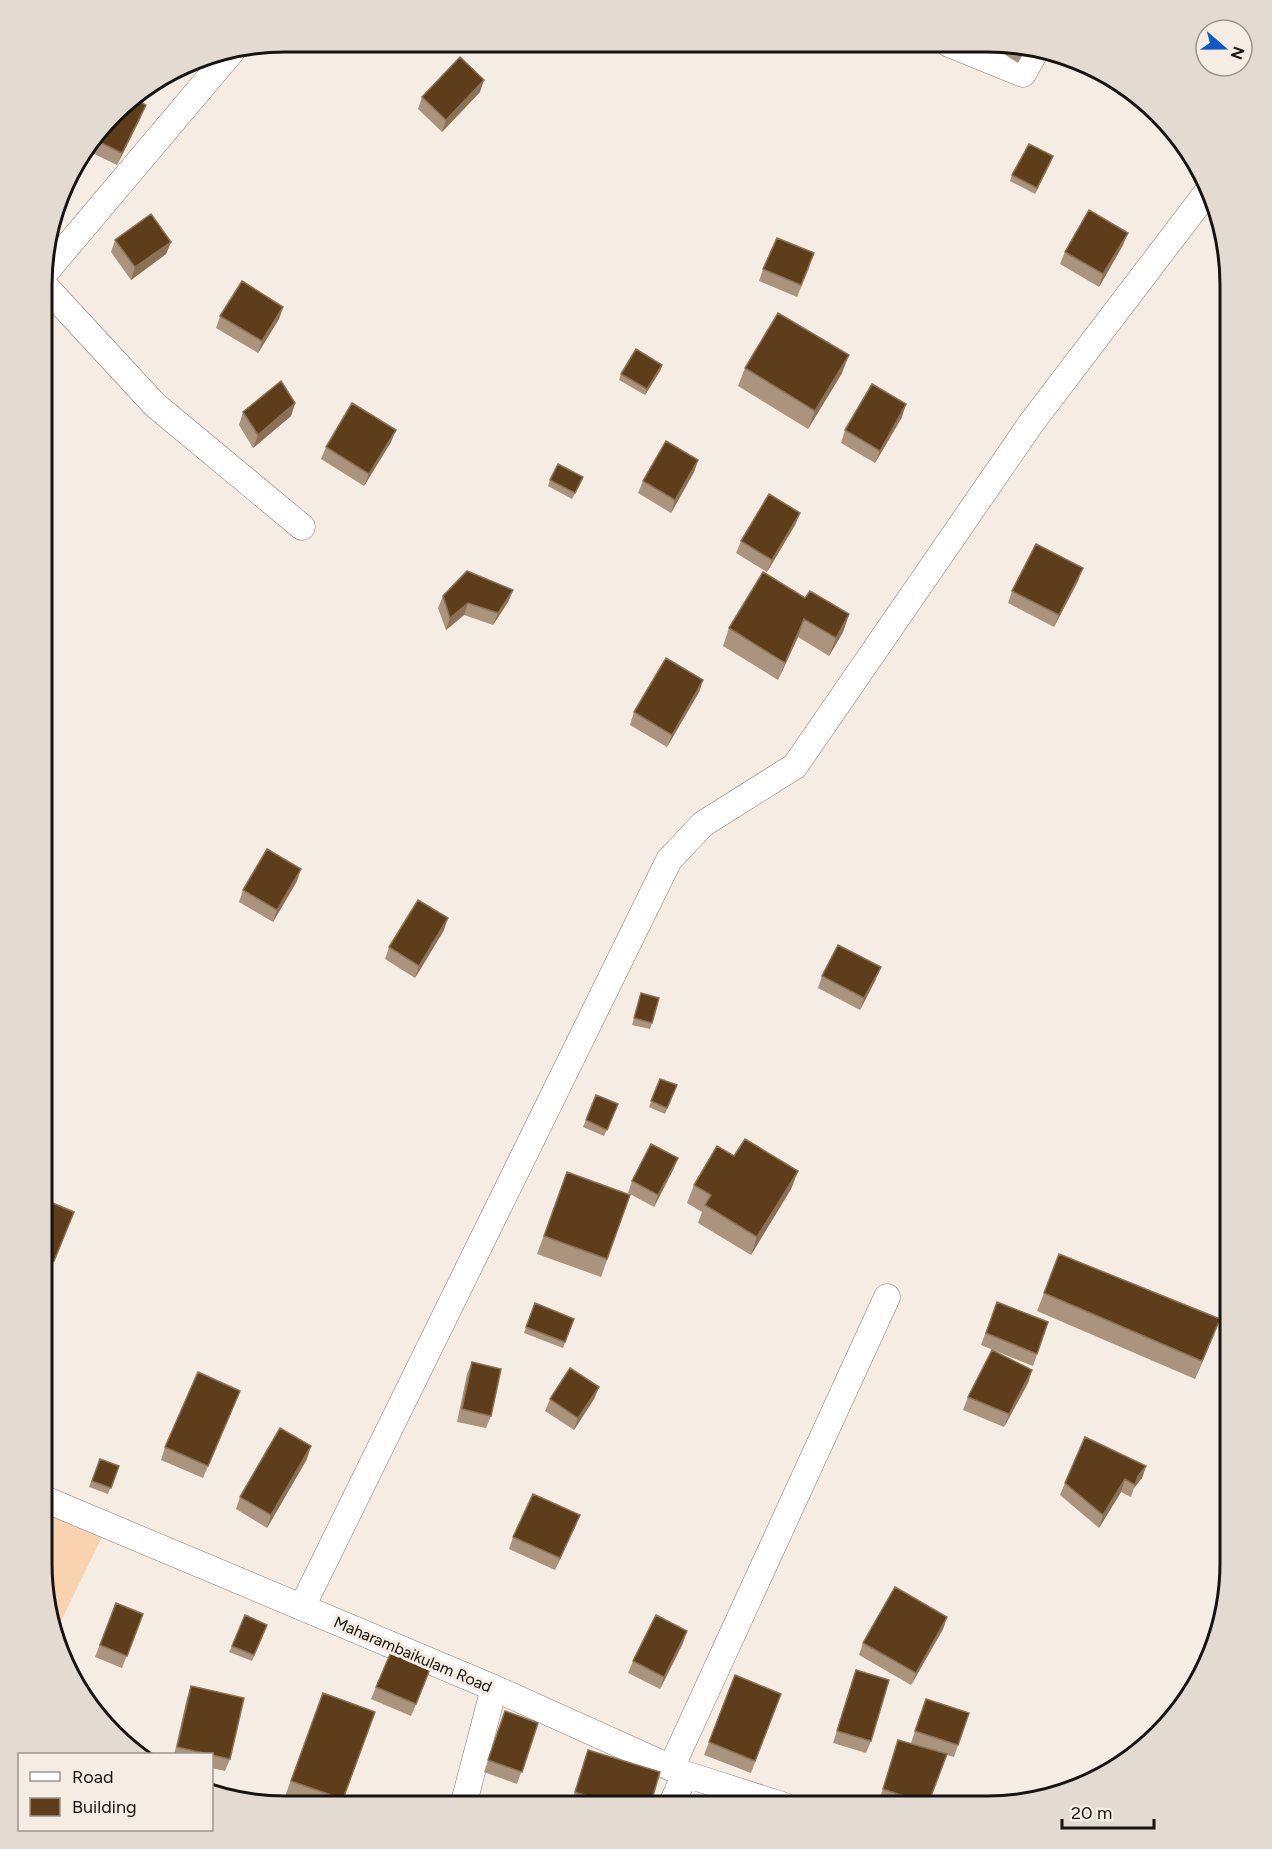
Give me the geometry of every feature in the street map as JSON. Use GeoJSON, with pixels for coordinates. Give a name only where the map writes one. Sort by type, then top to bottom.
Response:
{"type":"FeatureCollection","features":[{"type":"Feature","properties":{"kind":"street"},"geometry":{"type":"LineString","coordinates":[[969,52],[1023,74],[1032,57]]}},
{"type":"Feature","properties":{"kind":"street"},"geometry":{"type":"LineString","coordinates":[[54,263],[224,60]]}},
{"type":"Feature","properties":{"kind":"street"},"geometry":{"type":"LineString","coordinates":[[302,1606],[669,860],[703,824],[795,766],[1032,422],[1202,198]]}},
{"type":"Feature","properties":{"kind":"street"},"geometry":{"type":"LineString","coordinates":[[52,294],[155,405],[302,528]]}},
{"type":"Feature","properties":{"kind":"street"},"geometry":{"type":"LineString","coordinates":[[673,1796],[678,1771],[887,1297]]}},
{"type":"Feature","properties":{"kind":"street","name":"Maharambaikulam Road"},"geometry":{"type":"LineString","coordinates":[[52,1502],[494,1688],[678,1771],[754,1796]]}},
{"type":"Feature","properties":{"kind":"street"},"geometry":{"type":"LineString","coordinates":[[466,1796],[494,1688]]}},
{"type":"Feature","properties":{"kind":"shaded area"},"geometry":{"type":"Polygon","coordinates":[[[52,1509],[105,1531],[60,1623],[54,1594],[52,1509]]]}},
{"type":"Feature","properties":{"kind":"building"},"geometry":{"type":"Polygon","coordinates":[[[460,57],[484,80],[446,120],[422,97],[460,57]]]}},
{"type":"Feature","properties":{"kind":"building"},"geometry":{"type":"Polygon","coordinates":[[[142,103],[146,105],[122,153],[102,143],[110,132],[142,103]]]}},
{"type":"Feature","properties":{"kind":"building"},"geometry":{"type":"Polygon","coordinates":[[[1029,144],[1053,156],[1037,188],[1012,175],[1029,144]]]}},
{"type":"Feature","properties":{"kind":"building"},"geometry":{"type":"Polygon","coordinates":[[[1089,210],[1128,233],[1103,274],[1065,252],[1089,210]]]}},
{"type":"Feature","properties":{"kind":"building"},"geometry":{"type":"Polygon","coordinates":[[[151,214],[171,242],[135,267],[115,240],[151,214]]]}},
{"type":"Feature","properties":{"kind":"building"},"geometry":{"type":"Polygon","coordinates":[[[777,238],[814,253],[801,285],[763,269],[777,238]]]}},
{"type":"Feature","properties":{"kind":"building"},"geometry":{"type":"Polygon","coordinates":[[[242,281],[283,307],[262,341],[220,316],[242,281]]]}},
{"type":"Feature","properties":{"kind":"building"},"geometry":{"type":"Polygon","coordinates":[[[778,313],[849,355],[815,411],[745,368],[778,313]]]}},
{"type":"Feature","properties":{"kind":"building"},"geometry":{"type":"Polygon","coordinates":[[[636,349],[662,365],[647,389],[621,374],[636,349]]]}},
{"type":"Feature","properties":{"kind":"building"},"geometry":{"type":"Polygon","coordinates":[[[281,381],[295,403],[258,435],[243,412],[281,381]]]}},
{"type":"Feature","properties":{"kind":"building"},"geometry":{"type":"Polygon","coordinates":[[[872,384],[906,404],[880,451],[845,430],[872,384]]]}},
{"type":"Feature","properties":{"kind":"building"},"geometry":{"type":"Polygon","coordinates":[[[352,403],[396,430],[369,474],[326,447],[352,403]]]}},
{"type":"Feature","properties":{"kind":"building"},"geometry":{"type":"Polygon","coordinates":[[[666,441],[698,460],[675,500],[643,481],[666,441]]]}},
{"type":"Feature","properties":{"kind":"building"},"geometry":{"type":"Polygon","coordinates":[[[558,464],[583,477],[575,493],[550,480],[558,464]]]}},
{"type":"Feature","properties":{"kind":"building"},"geometry":{"type":"Polygon","coordinates":[[[769,494],[800,513],[772,560],[741,541],[769,494]]]}},
{"type":"Feature","properties":{"kind":"building"},"geometry":{"type":"Polygon","coordinates":[[[1036,544],[1083,568],[1059,615],[1012,591],[1036,544]]]}},
{"type":"Feature","properties":{"kind":"building"},"geometry":{"type":"Polygon","coordinates":[[[467,571],[513,590],[498,613],[468,603],[450,618],[443,596],[467,571]]]}},
{"type":"Feature","properties":{"kind":"building"},"geometry":{"type":"Polygon","coordinates":[[[763,572],[805,598],[810,591],[849,614],[836,638],[804,619],[785,663],[729,628],[763,572]]]}},
{"type":"Feature","properties":{"kind":"building"},"geometry":{"type":"Polygon","coordinates":[[[666,658],[703,680],[672,735],[634,712],[666,658]]]}},
{"type":"Feature","properties":{"kind":"building"},"geometry":{"type":"Polygon","coordinates":[[[267,849],[301,869],[277,910],[243,890],[267,849]]]}},
{"type":"Feature","properties":{"kind":"building"},"geometry":{"type":"Polygon","coordinates":[[[418,900],[448,918],[419,966],[389,947],[418,900]]]}},
{"type":"Feature","properties":{"kind":"building"},"geometry":{"type":"Polygon","coordinates":[[[838,945],[881,967],[864,998],[822,976],[838,945]]]}},
{"type":"Feature","properties":{"kind":"building"},"geometry":{"type":"Polygon","coordinates":[[[641,993],[659,998],[652,1023],[634,1018],[641,993]]]}},
{"type":"Feature","properties":{"kind":"building"},"geometry":{"type":"Polygon","coordinates":[[[660,1079],[677,1085],[667,1108],[651,1101],[660,1079]]]}},
{"type":"Feature","properties":{"kind":"building"},"geometry":{"type":"Polygon","coordinates":[[[596,1095],[618,1104],[607,1130],[586,1120],[596,1095]]]}},
{"type":"Feature","properties":{"kind":"building"},"geometry":{"type":"Polygon","coordinates":[[[745,1139],[798,1171],[757,1237],[705,1205],[711,1195],[694,1185],[717,1146],[734,1156],[745,1139]]]}},
{"type":"Feature","properties":{"kind":"building"},"geometry":{"type":"Polygon","coordinates":[[[651,1144],[678,1158],[658,1195],[632,1181],[651,1144]]]}},
{"type":"Feature","properties":{"kind":"building"},"geometry":{"type":"Polygon","coordinates":[[[567,1172],[630,1195],[607,1259],[544,1236],[567,1172]]]}},
{"type":"Feature","properties":{"kind":"building"},"geometry":{"type":"Polygon","coordinates":[[[52,1203],[74,1212],[54,1261],[52,1260],[52,1203]]]}},
{"type":"Feature","properties":{"kind":"building"},"geometry":{"type":"Polygon","coordinates":[[[1059,1254],[1220,1319],[1202,1361],[1044,1293],[1059,1254]]]}},
{"type":"Feature","properties":{"kind":"building"},"geometry":{"type":"Polygon","coordinates":[[[997,1302],[1048,1322],[1037,1354],[986,1333],[997,1302]]]}},
{"type":"Feature","properties":{"kind":"building"},"geometry":{"type":"Polygon","coordinates":[[[535,1303],[574,1319],[565,1342],[526,1327],[535,1303]]]}},
{"type":"Feature","properties":{"kind":"building"},"geometry":{"type":"Polygon","coordinates":[[[992,1350],[1032,1370],[1009,1414],[968,1397],[992,1350]]]}},
{"type":"Feature","properties":{"kind":"building"},"geometry":{"type":"Polygon","coordinates":[[[472,1362],[501,1369],[491,1416],[462,1409],[472,1362]]]}},
{"type":"Feature","properties":{"kind":"building"},"geometry":{"type":"Polygon","coordinates":[[[570,1368],[599,1387],[578,1418],[550,1399],[570,1368]]]}},
{"type":"Feature","properties":{"kind":"building"},"geometry":{"type":"Polygon","coordinates":[[[198,1372],[240,1391],[208,1466],[165,1447],[198,1372]]]}},
{"type":"Feature","properties":{"kind":"building"},"geometry":{"type":"Polygon","coordinates":[[[280,1428],[311,1446],[271,1515],[240,1497],[280,1428]]]}},
{"type":"Feature","properties":{"kind":"building"},"geometry":{"type":"Polygon","coordinates":[[[1085,1437],[1146,1466],[1138,1476],[1135,1485],[1125,1479],[1103,1515],[1065,1483],[1085,1437]]]}},
{"type":"Feature","properties":{"kind":"building"},"geometry":{"type":"Polygon","coordinates":[[[100,1459],[119,1466],[111,1488],[92,1481],[100,1459]]]}},
{"type":"Feature","properties":{"kind":"building"},"geometry":{"type":"Polygon","coordinates":[[[533,1494],[580,1515],[560,1558],[513,1537],[533,1494]]]}},
{"type":"Feature","properties":{"kind":"building"},"geometry":{"type":"Polygon","coordinates":[[[895,1587],[947,1617],[916,1673],[863,1643],[895,1587]]]}},
{"type":"Feature","properties":{"kind":"building"},"geometry":{"type":"Polygon","coordinates":[[[116,1603],[143,1614],[127,1656],[100,1645],[116,1603]]]}},
{"type":"Feature","properties":{"kind":"building"},"geometry":{"type":"Polygon","coordinates":[[[245,1615],[267,1625],[254,1655],[232,1646],[245,1615]]]}},
{"type":"Feature","properties":{"kind":"building"},"geometry":{"type":"Polygon","coordinates":[[[656,1615],[687,1631],[664,1677],[633,1661],[656,1615]]]}},
{"type":"Feature","properties":{"kind":"building"},"geometry":{"type":"Polygon","coordinates":[[[391,1652],[430,1669],[416,1704],[376,1687],[391,1652]]]}},
{"type":"Feature","properties":{"kind":"building"},"geometry":{"type":"Polygon","coordinates":[[[856,1670],[889,1680],[871,1741],[837,1731],[856,1670]]]}},
{"type":"Feature","properties":{"kind":"building"},"geometry":{"type":"Polygon","coordinates":[[[735,1675],[781,1694],[755,1761],[709,1742],[735,1675]]]}},
{"type":"Feature","properties":{"kind":"building"},"geometry":{"type":"Polygon","coordinates":[[[191,1686],[244,1698],[230,1759],[213,1755],[213,1753],[177,1747],[191,1686]]]}},
{"type":"Feature","properties":{"kind":"building"},"geometry":{"type":"Polygon","coordinates":[[[323,1693],[375,1712],[344,1796],[334,1796],[291,1781],[323,1693]]]}},
{"type":"Feature","properties":{"kind":"building"},"geometry":{"type":"Polygon","coordinates":[[[926,1699],[969,1713],[958,1745],[915,1731],[926,1699]]]}},
{"type":"Feature","properties":{"kind":"building"},"geometry":{"type":"Polygon","coordinates":[[[505,1711],[538,1723],[522,1772],[488,1760],[505,1711]]]}},
{"type":"Feature","properties":{"kind":"building"},"geometry":{"type":"Polygon","coordinates":[[[898,1740],[947,1754],[931,1796],[904,1796],[883,1789],[898,1740]]]}},
{"type":"Feature","properties":{"kind":"building"},"geometry":{"type":"Polygon","coordinates":[[[588,1750],[660,1772],[653,1796],[588,1796],[575,1792],[588,1750]]]}}]}
